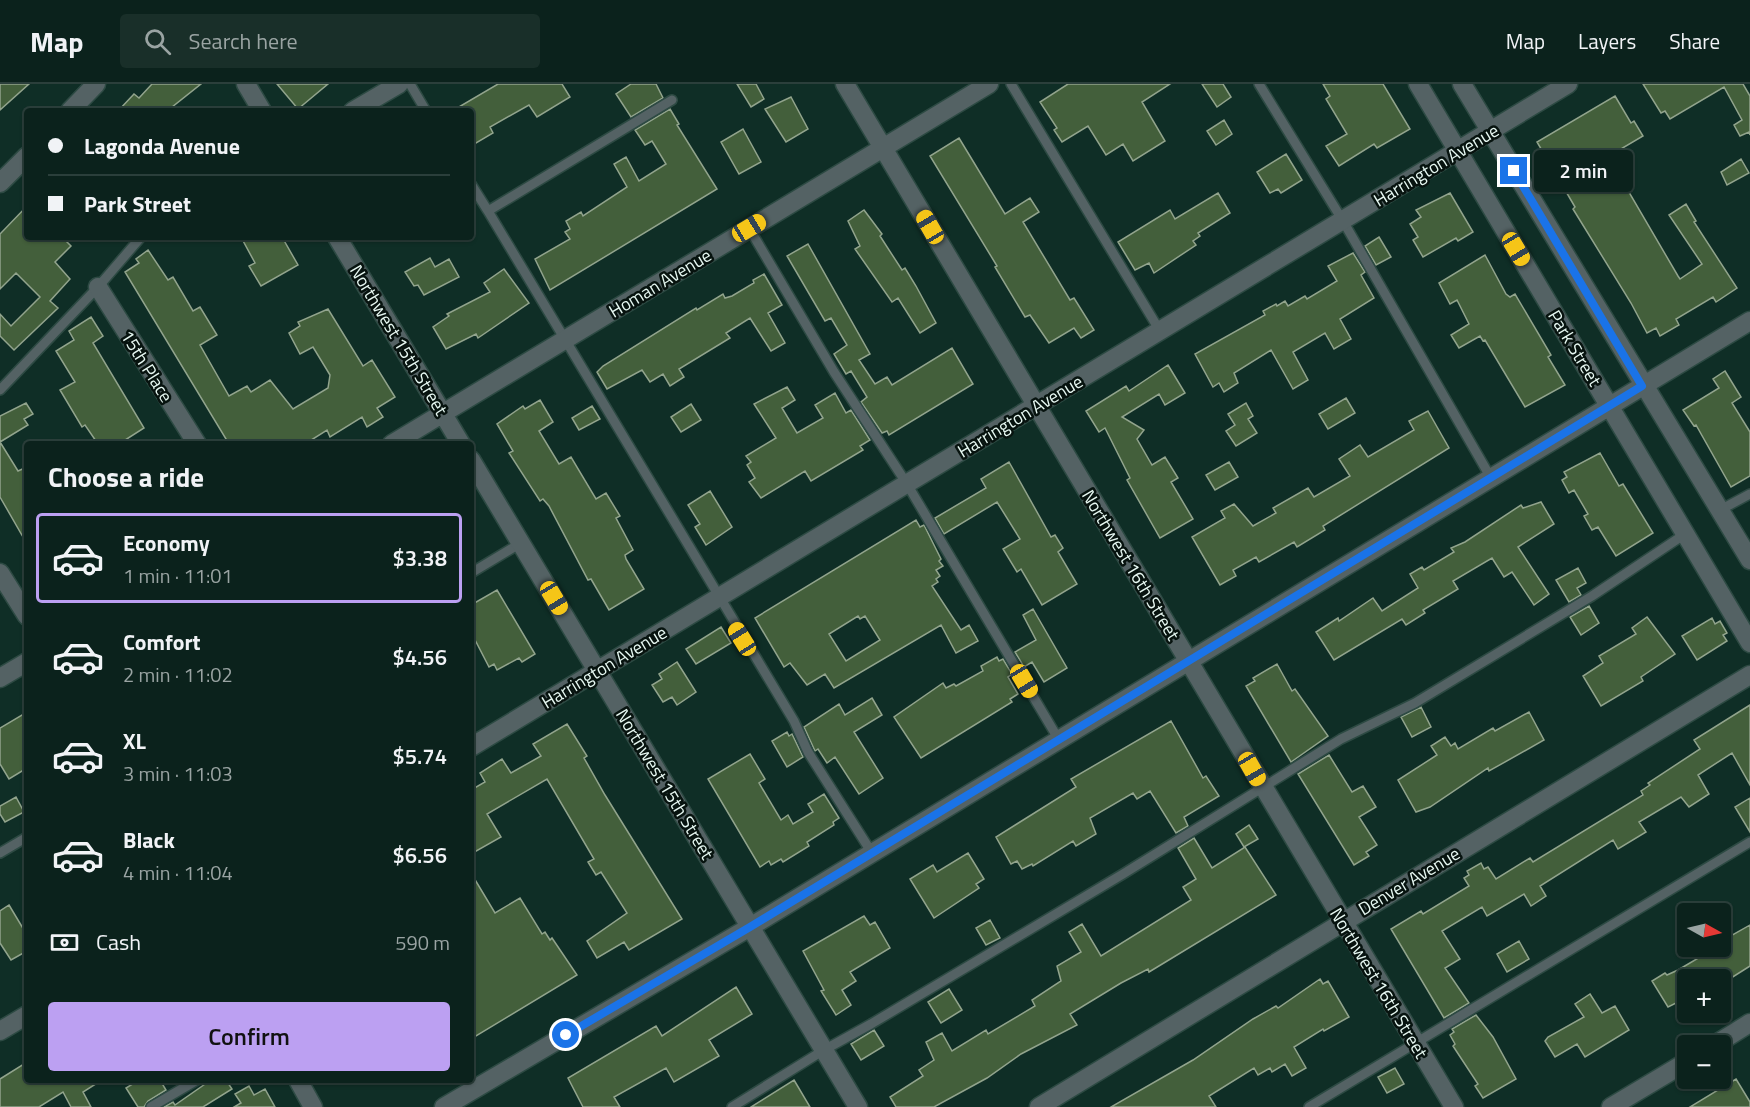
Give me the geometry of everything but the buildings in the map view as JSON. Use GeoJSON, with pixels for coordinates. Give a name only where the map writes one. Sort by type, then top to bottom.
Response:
{"type":"FeatureCollection","features":[{"type":"Feature","properties":{"kind":"street"},"geometry":{"type":"LineString","coordinates":[[73,108],[96,84]]}},
{"type":"Feature","properties":{"kind":"street"},"geometry":{"type":"LineString","coordinates":[[246,84],[256,108]]}},
{"type":"Feature","properties":{"kind":"street"},"geometry":{"type":"LineString","coordinates":[[358,108],[399,84]]}},
{"type":"Feature","properties":{"kind":"street","name":"Northwest 16th Street"},"geometry":{"type":"LineString","coordinates":[[845,84],[1454,1107]]}},
{"type":"Feature","properties":{"kind":"street","name":"Homan Avenue"},"geometry":{"type":"LineString","coordinates":[[397,441],[989,84]]}},
{"type":"Feature","properties":{"kind":"street","name":"Park Street"},"geometry":{"type":"LineString","coordinates":[[1418,84],[1750,643]]}},
{"type":"Feature","properties":{"kind":"street"},"geometry":{"type":"LineString","coordinates":[[1462,84],[1642,386],[1750,560]]}},
{"type":"Feature","properties":{"kind":"street","name":"Harrington Avenue"},"geometry":{"type":"LineString","coordinates":[[474,745],[1568,84]]}},
{"type":"Feature","properties":{"kind":"street"},"geometry":{"type":"LineString","coordinates":[[0,183],[24,159]]}},
{"type":"Feature","properties":{"kind":"street","name":"Northwest 15th Street"},"geometry":{"type":"LineString","coordinates":[[340,240],[459,441]]}},
{"type":"Feature","properties":{"kind":"street","name":"15th Place"},"geometry":{"type":"LineString","coordinates":[[98,287],[195,441]]}},
{"type":"Feature","properties":{"kind":"street"},"geometry":{"type":"LineString","coordinates":[[444,1107],[750,927],[1750,321]]}},
{"type":"Feature","properties":{"kind":"street","name":"Northwest 15th Street"},"geometry":{"type":"LineString","coordinates":[[474,465],[858,1107]]}},
{"type":"Feature","properties":{"kind":"street"},"geometry":{"type":"LineString","coordinates":[[0,573],[24,611]]}},
{"type":"Feature","properties":{"kind":"street"},"geometry":{"type":"LineString","coordinates":[[0,678],[24,664]]}},
{"type":"Feature","properties":{"kind":"street","name":"Denver Avenue"},"geometry":{"type":"LineString","coordinates":[[1039,1107],[1750,675]]}},
{"type":"Feature","properties":{"kind":"street"},"geometry":{"type":"LineString","coordinates":[[0,1031],[24,1017]]}},
{"type":"Feature","properties":{"kind":"street"},"geometry":{"type":"LineString","coordinates":[[1731,1035],[1750,1023]]}},
{"type":"Feature","properties":{"kind":"street"},"geometry":{"type":"LineString","coordinates":[[1611,1107],[1677,1068]]}},
{"type":"Feature","properties":{"kind":"street"},"geometry":{"type":"LineString","coordinates":[[300,1083],[313,1107]]}},
{"type":"Feature","properties":{"kind":"lane"},"geometry":{"type":"LineString","coordinates":[[410,84],[424,108]]}},
{"type":"Feature","properties":{"kind":"lane"},"geometry":{"type":"LineString","coordinates":[[1011,84],[1160,331]]}},
{"type":"Feature","properties":{"kind":"lane"},"geometry":{"type":"LineString","coordinates":[[1259,84],[1343,221],[1491,478]]}},
{"type":"Feature","properties":{"kind":"lane"},"geometry":{"type":"LineString","coordinates":[[488,211],[672,100]]}},
{"type":"Feature","properties":{"kind":"lane"},"geometry":{"type":"LineString","coordinates":[[474,189],[566,340],[717,598],[794,721],[808,752],[872,853]]}},
{"type":"Feature","properties":{"kind":"lane"},"geometry":{"type":"LineString","coordinates":[[749,228],[834,372],[907,484],[1059,740]]}},
{"type":"Feature","properties":{"kind":"lane"},"geometry":{"type":"LineString","coordinates":[[0,390],[98,287],[138,240]]}},
{"type":"Feature","properties":{"kind":"lane"},"geometry":{"type":"LineString","coordinates":[[1720,510],[1750,494]]}},
{"type":"Feature","properties":{"kind":"lane"},"geometry":{"type":"LineString","coordinates":[[732,1107],[824,1050],[1105,885],[1341,739],[1415,703],[1592,596],[1685,534]]}},
{"type":"Feature","properties":{"kind":"lane"},"geometry":{"type":"LineString","coordinates":[[474,571],[521,543]]}},
{"type":"Feature","properties":{"kind":"lane"},"geometry":{"type":"LineString","coordinates":[[0,853],[24,839]]}},
{"type":"Feature","properties":{"kind":"lane"},"geometry":{"type":"LineString","coordinates":[[1309,1107],[1750,842]]}},
{"type":"Feature","properties":{"kind":"lane"},"geometry":{"type":"LineString","coordinates":[[151,1107],[192,1083]]}},
{"type":"Feature","properties":{"kind":"route"},"geometry":{"type":"LineString","coordinates":[[566,1035],[750,927],[1642,386],[1514,171]]}}]}
